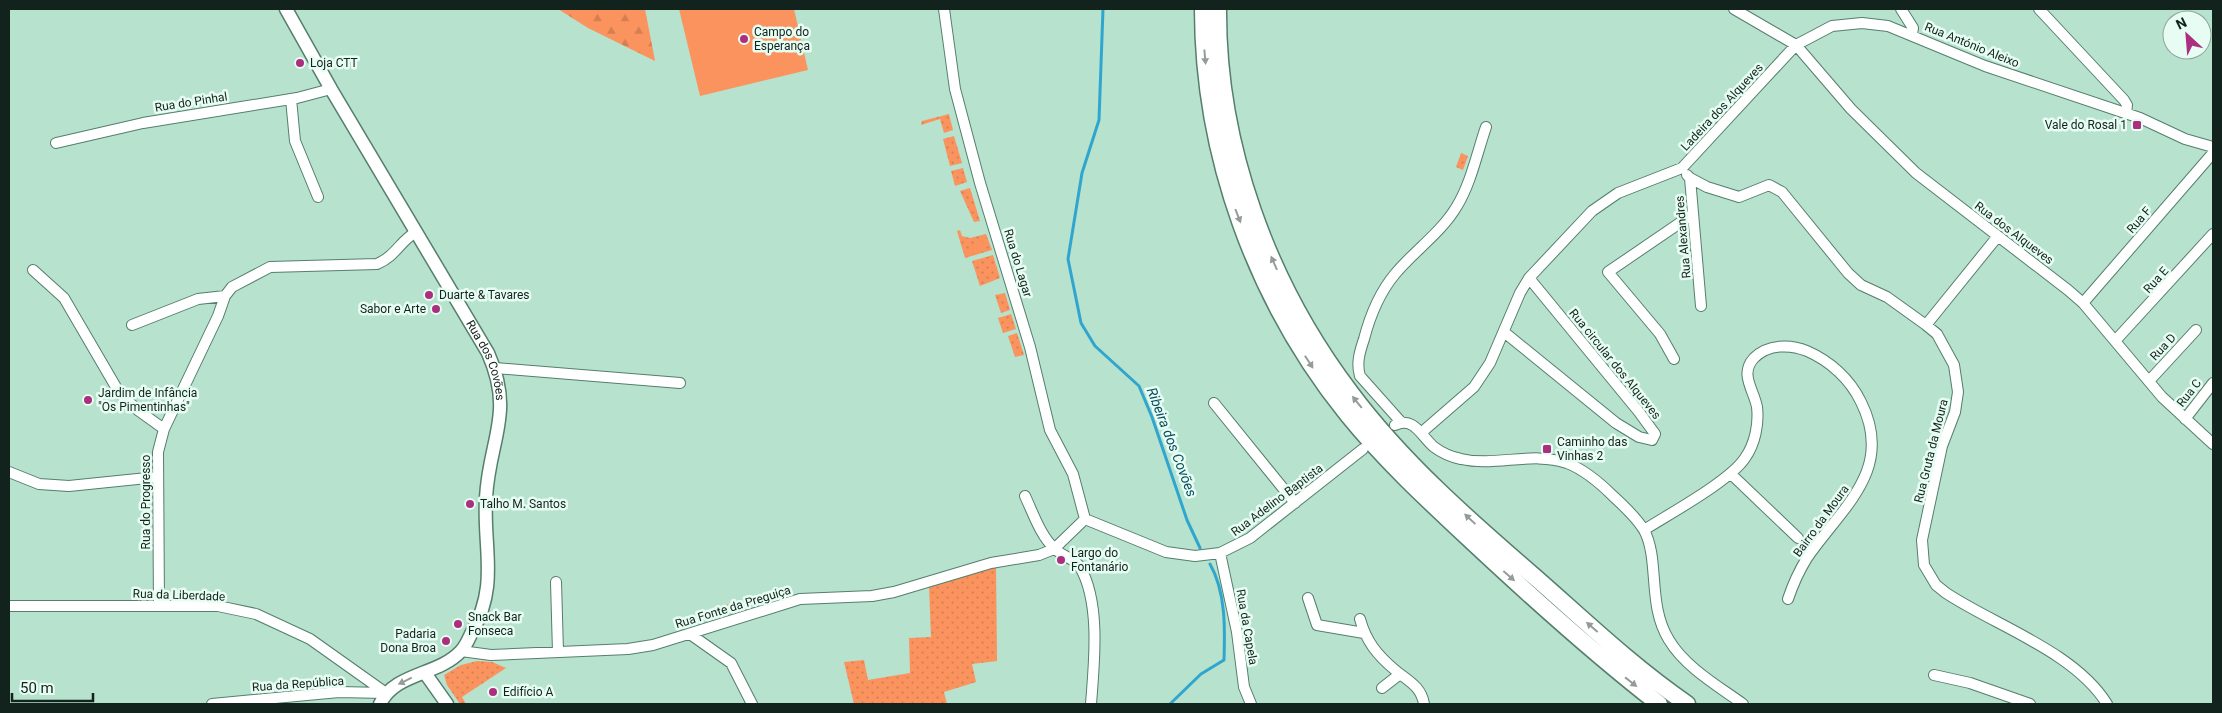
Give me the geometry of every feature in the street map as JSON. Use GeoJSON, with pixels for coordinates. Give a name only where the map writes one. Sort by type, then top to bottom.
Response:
{"type":"FeatureCollection","features":[{"type":"Feature","properties":{"kind":"highway"},"geometry":{"type":"LineString","coordinates":[[1203,9],[1209,92],[1216,135],[1230,194],[1277,306],[1318,376],[1348,415],[1409,483],[1501,569],[1620,674],[1660,704]]}},
{"type":"Feature","properties":{"kind":"highway"},"geometry":{"type":"LineString","coordinates":[[1218,9],[1222,79],[1231,132],[1246,188],[1263,238],[1289,296],[1331,366],[1373,421],[1419,471],[1490,538],[1628,659],[1658,684],[1687,704]]}},
{"type":"Feature","properties":{"kind":"street","name":"Rua dos Covões"},"geometry":{"type":"LineString","coordinates":[[286,9],[331,89],[488,353],[500,384],[502,414],[488,474],[486,497],[488,591],[478,621],[461,651],[447,662],[402,682],[383,698]]}},
{"type":"Feature","properties":{"kind":"street","name":"Rua do Lagar"},"geometry":{"type":"LineString","coordinates":[[944,9],[955,89],[980,183],[1030,347],[1050,430],[1073,474],[1085,519]]}},
{"type":"Feature","properties":{"kind":"street","name":"Rua dos Alqueves"},"geometry":{"type":"LineString","coordinates":[[1734,9],[1796,45],[1851,109],[1916,173],[2082,303],[2149,381],[2185,419],[2213,444]]}},
{"type":"Feature","properties":{"kind":"street"},"geometry":{"type":"LineString","coordinates":[[1901,9],[1913,28],[1912,34]]}},
{"type":"Feature","properties":{"kind":"street"},"geometry":{"type":"LineString","coordinates":[[2039,9],[2124,100],[2127,105],[2126,114]]}},
{"type":"Feature","properties":{"kind":"street","name":"Rua António Aleixo"},"geometry":{"type":"LineString","coordinates":[[1796,45],[1817,32],[1846,23],[1888,26],[1912,34],[1985,66],[2140,118],[2185,139],[2213,147]]}},
{"type":"Feature","properties":{"kind":"street","name":"Ladeira dos Alqueves"},"geometry":{"type":"LineString","coordinates":[[1422,433],[1474,386],[1490,363],[1520,293],[1529,278],[1598,206],[1618,193],[1682,168],[1796,45]]}},
{"type":"Feature","properties":{"kind":"street","name":"Rua do Pinhal"},"geometry":{"type":"LineString","coordinates":[[56,143],[143,122],[291,99],[331,89]]}},
{"type":"Feature","properties":{"kind":"street"},"geometry":{"type":"LineString","coordinates":[[291,99],[295,141],[318,197]]}},
{"type":"Feature","properties":{"kind":"street"},"geometry":{"type":"LineString","coordinates":[[1486,128],[1458,204],[1436,234],[1405,264],[1387,285],[1373,312],[1361,349],[1358,369],[1360,376],[1398,423],[1412,424],[1442,453],[1466,460],[1545,458],[1568,464],[1596,480],[1629,511],[1644,530],[1649,544],[1656,608],[1661,625],[1669,641],[1698,671],[1743,704]]}},
{"type":"Feature","properties":{"kind":"street","name":"Rua F"},"geometry":{"type":"LineString","coordinates":[[2082,303],[2213,153]]}},
{"type":"Feature","properties":{"kind":"street","name":"Rua Alexandres"},"geometry":{"type":"LineString","coordinates":[[1682,168],[1690,178],[1701,306]]}},
{"type":"Feature","properties":{"kind":"street","name":"Rua Gruta da Moura"},"geometry":{"type":"LineString","coordinates":[[1690,178],[1707,187],[1739,196],[1769,186],[1782,192],[1861,285],[1886,297],[1937,334],[1954,365],[1958,392],[1955,412],[1942,446],[1922,540],[1924,565],[1936,585],[1946,594],[2065,661],[2093,683],[2107,704]]}},
{"type":"Feature","properties":{"kind":"street"},"geometry":{"type":"LineString","coordinates":[[1674,359],[1660,334],[1608,272],[1693,214]]}},
{"type":"Feature","properties":{"kind":"street"},"geometry":{"type":"LineString","coordinates":[[132,325],[198,299],[225,296],[232,287],[270,267],[377,264],[392,256],[406,238],[416,232]]}},
{"type":"Feature","properties":{"kind":"street","name":"Rua E"},"geometry":{"type":"LineString","coordinates":[[2115,341],[2213,234]]}},
{"type":"Feature","properties":{"kind":"street"},"geometry":{"type":"LineString","coordinates":[[1926,325],[1998,236]]}},
{"type":"Feature","properties":{"kind":"street"},"geometry":{"type":"LineString","coordinates":[[33,270],[64,298],[120,394],[139,412],[164,429]]}},
{"type":"Feature","properties":{"kind":"street","name":"Rua circular dos Alqueves"},"geometry":{"type":"LineString","coordinates":[[1504,332],[1616,422],[1639,437],[1652,440],[1655,434],[1639,412],[1529,278]]}},
{"type":"Feature","properties":{"kind":"street","name":"Rua do Progresso"},"geometry":{"type":"LineString","coordinates":[[159,606],[158,452],[164,429],[218,316],[225,296]]}},
{"type":"Feature","properties":{"kind":"street","name":"Rua D"},"geometry":{"type":"LineString","coordinates":[[2149,381],[2196,330]]}},
{"type":"Feature","properties":{"kind":"street","name":"Bairro da Moura"},"geometry":{"type":"LineString","coordinates":[[1644,530],[1731,474],[1745,459],[1753,443],[1757,422],[1757,407],[1748,380],[1747,369],[1753,358],[1764,350],[1780,346],[1796,346],[1813,354],[1839,371],[1856,392],[1865,410],[1871,431],[1872,449],[1868,470],[1853,501],[1807,558],[1795,579],[1788,599]]}},
{"type":"Feature","properties":{"kind":"street"},"geometry":{"type":"LineString","coordinates":[[495,368],[680,383]]}},
{"type":"Feature","properties":{"kind":"street","name":"Rua C"},"geometry":{"type":"LineString","coordinates":[[2185,419],[2213,383]]}},
{"type":"Feature","properties":{"kind":"street"},"geometry":{"type":"LineString","coordinates":[[1214,403],[1295,503]]}},
{"type":"Feature","properties":{"kind":"street","name":"Rua Adelino Baptista"},"geometry":{"type":"LineString","coordinates":[[1085,519],[1166,552],[1195,556],[1220,553],[1250,538],[1363,450]]}},
{"type":"Feature","properties":{"kind":"street"},"geometry":{"type":"LineString","coordinates":[[9,472],[39,484],[69,486],[157,477]]}},
{"type":"Feature","properties":{"kind":"street"},"geometry":{"type":"LineString","coordinates":[[1731,474],[1798,538]]}},
{"type":"Feature","properties":{"kind":"street"},"geometry":{"type":"LineString","coordinates":[[1025,496],[1043,533],[1054,549],[1079,566],[1088,586],[1093,607],[1091,704]]}},
{"type":"Feature","properties":{"kind":"street","name":"Rua Fonte da Preguiça"},"geometry":{"type":"LineString","coordinates":[[461,651],[490,655],[628,649],[653,645],[800,599],[872,596],[894,592],[991,563],[1039,555],[1054,549],[1085,519]]}},
{"type":"Feature","properties":{"kind":"street","name":"Rua da Capela"},"geometry":{"type":"LineString","coordinates":[[1220,553],[1237,632],[1244,687],[1251,704]]}},
{"type":"Feature","properties":{"kind":"street"},"geometry":{"type":"LineString","coordinates":[[556,582],[558,652]]}},
{"type":"Feature","properties":{"kind":"street"},"geometry":{"type":"LineString","coordinates":[[1308,598],[1317,625],[1364,633]]}},
{"type":"Feature","properties":{"kind":"street","name":"Rua da Liberdade"},"geometry":{"type":"LineString","coordinates":[[9,606],[218,606],[256,614],[310,639],[383,698]]}},
{"type":"Feature","properties":{"kind":"street"},"geometry":{"type":"LineString","coordinates":[[1360,619],[1364,633],[1374,650],[1417,687],[1424,704]]}},
{"type":"Feature","properties":{"kind":"street"},"geometry":{"type":"LineString","coordinates":[[690,634],[731,664],[752,704]]}},
{"type":"Feature","properties":{"kind":"street"},"geometry":{"type":"LineString","coordinates":[[425,673],[447,704]]}},
{"type":"Feature","properties":{"kind":"street"},"geometry":{"type":"LineString","coordinates":[[1382,688],[1400,674]]}},
{"type":"Feature","properties":{"kind":"street"},"geometry":{"type":"LineString","coordinates":[[1934,675],[1970,683],[2030,704]]}},
{"type":"Feature","properties":{"kind":"street","name":"Rua da República"},"geometry":{"type":"LineString","coordinates":[[212,704],[339,692],[383,698]]}},
{"type":"Feature","properties":{"kind":"green space"},"geometry":{"type":"Polygon","coordinates":[[[558,9],[645,9],[655,61],[588,28],[558,9]]]}},
{"type":"Feature","properties":{"kind":"green space","name":"Campo do Esperança"},"geometry":{"type":"Polygon","coordinates":[[[679,9],[794,9],[808,70],[700,96],[679,9]]]}},
{"type":"Feature","properties":{"kind":"green space"},"geometry":{"type":"Polygon","coordinates":[[[949,114],[953,130],[944,133],[940,119],[921,125],[922,121],[949,114]]]}},
{"type":"Feature","properties":{"kind":"green space"},"geometry":{"type":"Polygon","coordinates":[[[954,136],[962,163],[950,166],[943,139],[954,136]]]}},
{"type":"Feature","properties":{"kind":"green space"},"geometry":{"type":"Polygon","coordinates":[[[1461,153],[1468,156],[1463,170],[1456,167],[1461,153]]]}},
{"type":"Feature","properties":{"kind":"green space"},"geometry":{"type":"Polygon","coordinates":[[[963,168],[967,182],[955,186],[951,171],[963,168]]]}},
{"type":"Feature","properties":{"kind":"green space"},"geometry":{"type":"Polygon","coordinates":[[[970,188],[980,221],[974,222],[960,191],[970,188]]]}},
{"type":"Feature","properties":{"kind":"green space"},"geometry":{"type":"Polygon","coordinates":[[[960,230],[962,236],[970,238],[986,234],[992,250],[965,258],[957,231],[960,230]]]}},
{"type":"Feature","properties":{"kind":"green space"},"geometry":{"type":"Polygon","coordinates":[[[983,241],[985,249],[971,254],[969,245],[983,241]]]}},
{"type":"Feature","properties":{"kind":"green space"},"geometry":{"type":"Polygon","coordinates":[[[993,255],[1000,278],[980,286],[972,261],[993,255]]]}},
{"type":"Feature","properties":{"kind":"green space"},"geometry":{"type":"Polygon","coordinates":[[[1005,293],[1010,310],[1001,313],[995,295],[1005,293]]]}},
{"type":"Feature","properties":{"kind":"green space"},"geometry":{"type":"Polygon","coordinates":[[[1011,314],[1016,329],[1003,333],[998,318],[1011,314]]]}},
{"type":"Feature","properties":{"kind":"green space"},"geometry":{"type":"Polygon","coordinates":[[[1017,333],[1024,355],[1015,357],[1008,336],[1017,333]]]}},
{"type":"Feature","properties":{"kind":"green space"},"geometry":{"type":"Polygon","coordinates":[[[996,567],[997,661],[972,664],[976,682],[944,692],[947,704],[854,704],[844,662],[864,660],[868,680],[910,673],[909,638],[931,637],[929,586],[996,567]]]}},
{"type":"Feature","properties":{"kind":"green space"},"geometry":{"type":"Polygon","coordinates":[[[729,604],[732,611],[711,619],[708,611],[729,604]]]}},
{"type":"Feature","properties":{"kind":"green space"},"geometry":{"type":"Polygon","coordinates":[[[477,661],[492,662],[506,668],[462,697],[466,704],[460,704],[447,685],[444,675],[461,665],[477,661]]]}},
{"type":"Feature","properties":{"kind":"waterway","name":"Ribeira dos Covões"},"geometry":{"type":"LineString","coordinates":[[1103,9],[1099,120],[1082,173],[1068,259],[1081,323],[1095,346],[1139,386],[1152,417],[1187,520],[1200,548]]}},
{"type":"Feature","properties":{"kind":"waterway","name":"Ribeira dos Covões"},"geometry":{"type":"LineString","coordinates":[[1170,704],[1201,674],[1224,660],[1222,599],[1210,564]]}},
{"type":"Feature","properties":{"kind":"place","name":"Campo do Esperança"},"geometry":{"type":"Point","coordinates":[744,39]}},
{"type":"Feature","properties":{"kind":"place","name":"Loja CTT"},"geometry":{"type":"Point","coordinates":[300,63]}},
{"type":"Feature","properties":{"kind":"place","name":"Vale do Rosal 1"},"geometry":{"type":"Point","coordinates":[2137,125]}},
{"type":"Feature","properties":{"kind":"place","name":"Duarte & Tavares"},"geometry":{"type":"Point","coordinates":[429,295]}},
{"type":"Feature","properties":{"kind":"place","name":"Sabor e Arte"},"geometry":{"type":"Point","coordinates":[436,309]}},
{"type":"Feature","properties":{"kind":"place","name":"Jardim de Infância \"Os Pimentinhas\""},"geometry":{"type":"Point","coordinates":[88,400]}},
{"type":"Feature","properties":{"kind":"place","name":"Caminho das Vinhas 2"},"geometry":{"type":"Point","coordinates":[1547,449]}},
{"type":"Feature","properties":{"kind":"place","name":"Talho M. Santos"},"geometry":{"type":"Point","coordinates":[470,504]}},
{"type":"Feature","properties":{"kind":"place","name":"Largo do Fontanário"},"geometry":{"type":"Point","coordinates":[1061,560]}},
{"type":"Feature","properties":{"kind":"place","name":"Snack Bar Fonseca"},"geometry":{"type":"Point","coordinates":[458,624]}},
{"type":"Feature","properties":{"kind":"place","name":"Padaria Dona Broa"},"geometry":{"type":"Point","coordinates":[446,641]}},
{"type":"Feature","properties":{"kind":"place","name":"Edifício A"},"geometry":{"type":"Point","coordinates":[493,692]}}]}
